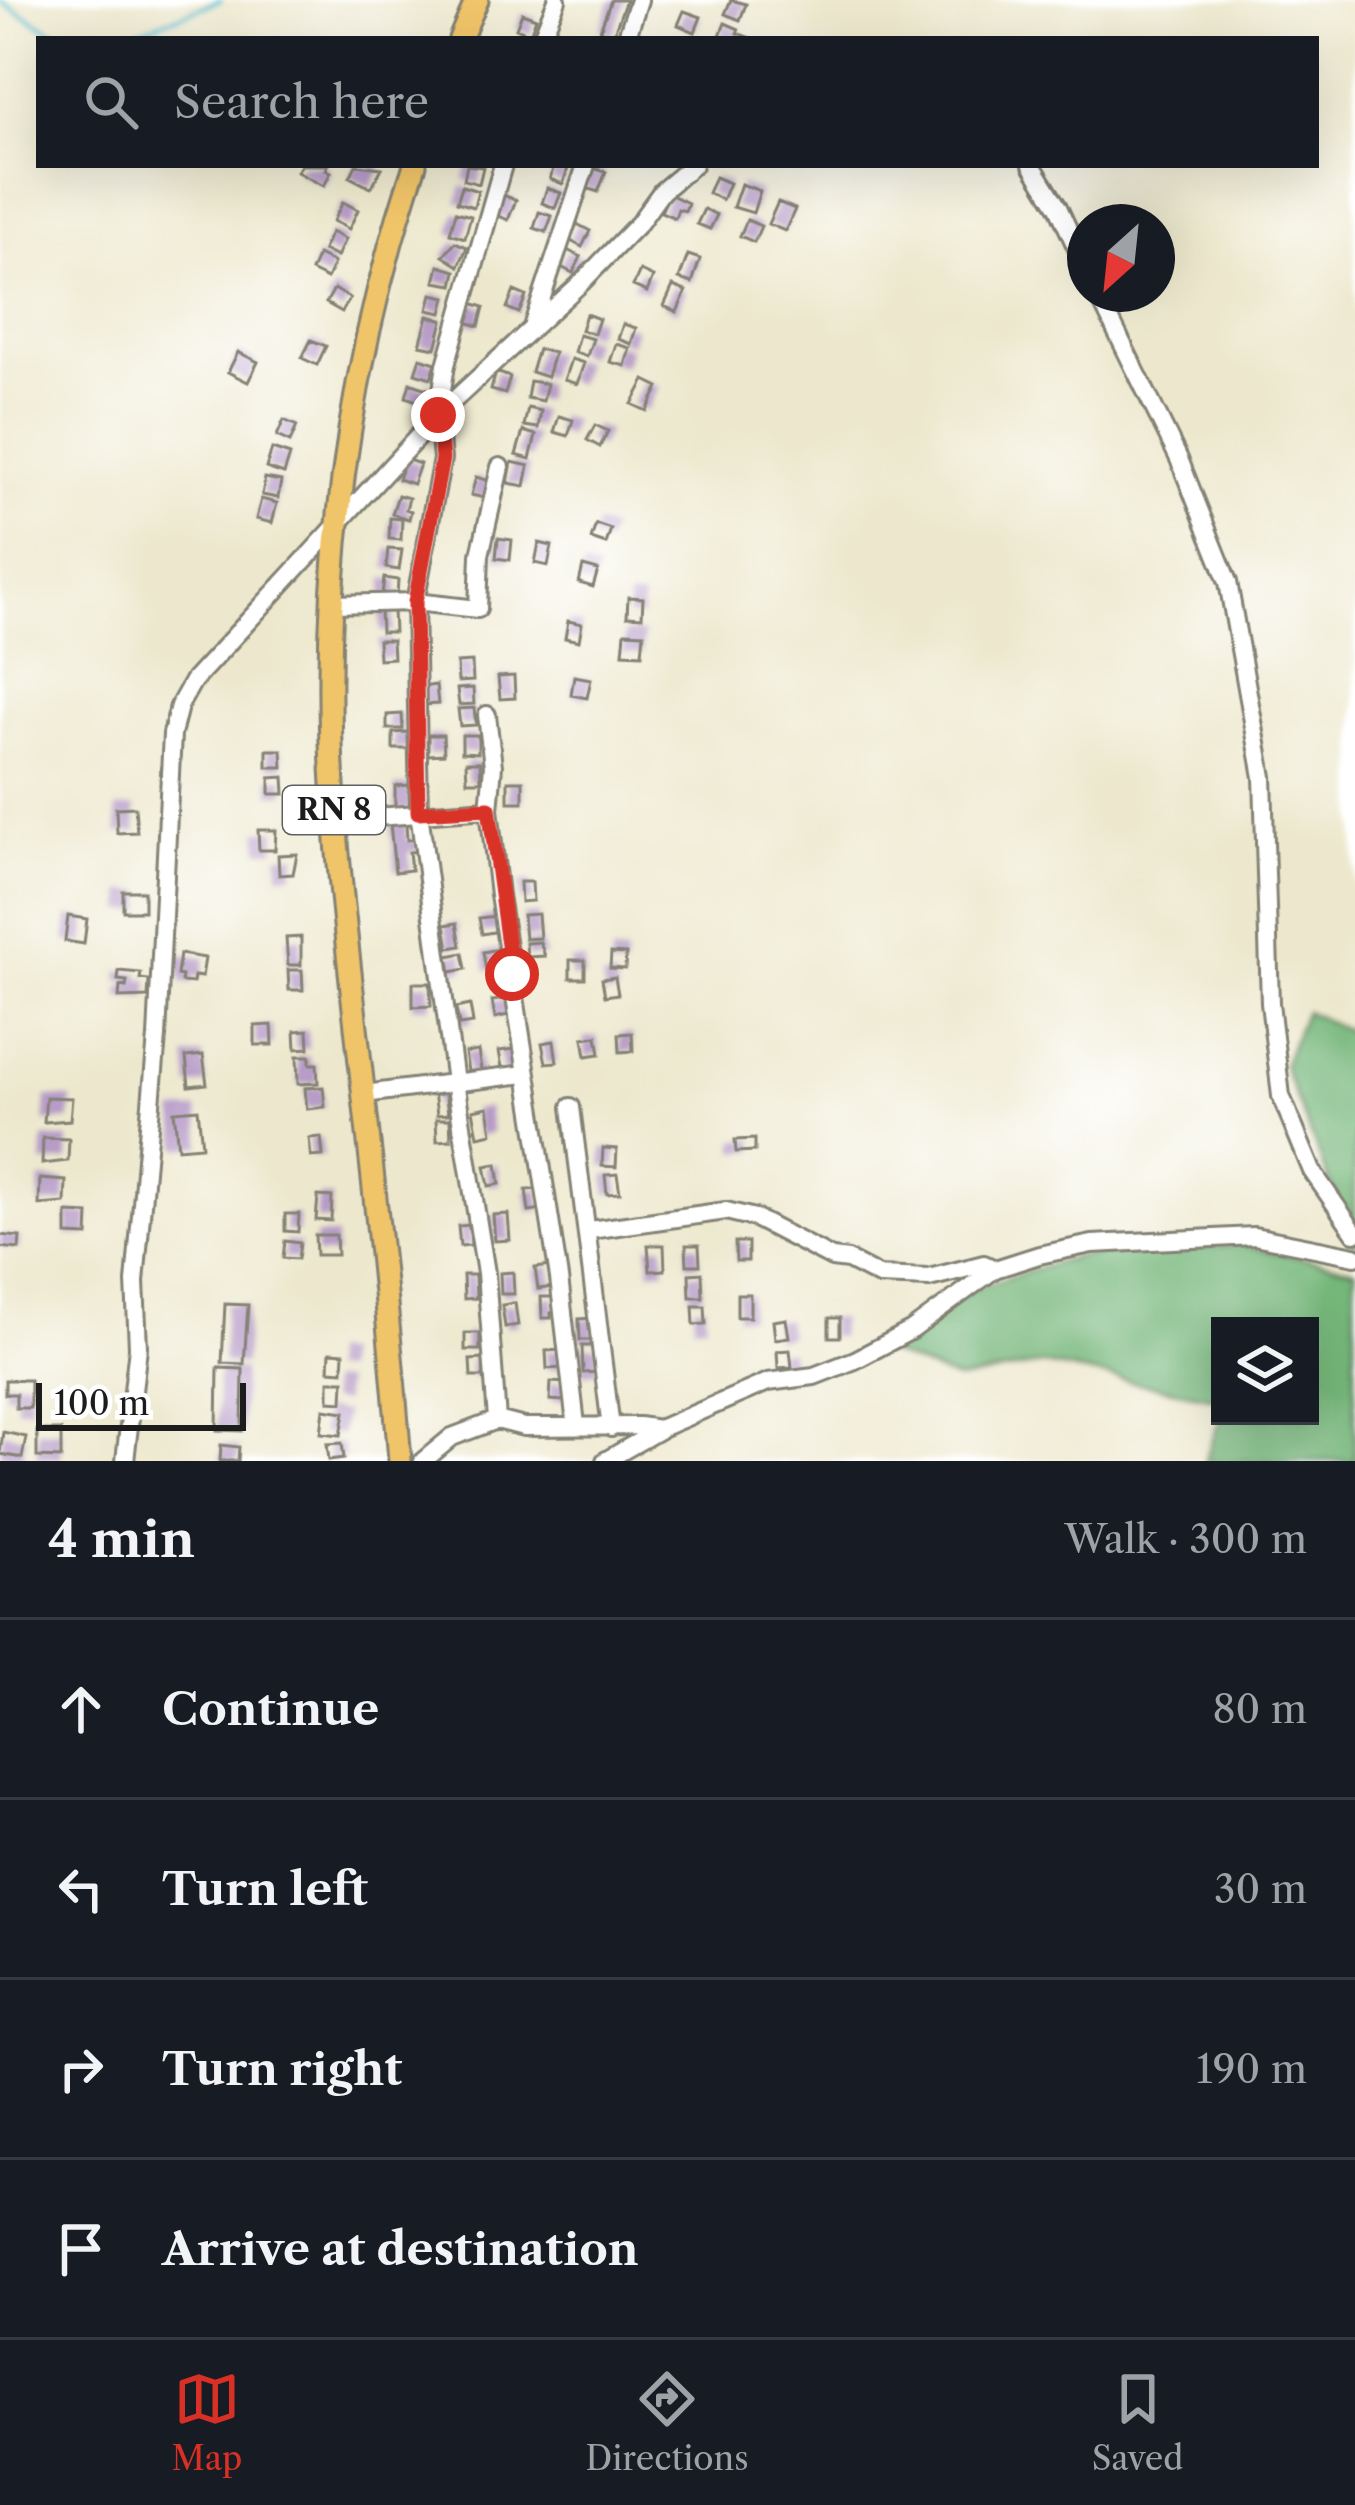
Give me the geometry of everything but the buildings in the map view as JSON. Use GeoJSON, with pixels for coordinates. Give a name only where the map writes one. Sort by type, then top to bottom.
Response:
{"type":"FeatureCollection","features":[{"type":"Feature","properties":{"kind":"main road"},"geometry":{"type":"LineString","coordinates":[[461,36],[477,0]]}},
{"type":"Feature","properties":{"kind":"main road","name":"RN 8"},"geometry":{"type":"LineString","coordinates":[[400,1461],[334,820],[330,699],[333,604],[352,415],[371,311],[414,168]]}},
{"type":"Feature","properties":{"kind":"street"},"geometry":{"type":"LineString","coordinates":[[542,36],[557,0]]}},
{"type":"Feature","properties":{"kind":"street"},"geometry":{"type":"LineString","coordinates":[[627,36],[639,0]]}},
{"type":"Feature","properties":{"kind":"street"},"geometry":{"type":"LineString","coordinates":[[497,1420],[486,1273],[418,812],[415,602],[442,459],[438,415],[466,290],[501,168]]}},
{"type":"Feature","properties":{"kind":"street"},"geometry":{"type":"LineString","coordinates":[[531,330],[585,168]]}},
{"type":"Feature","properties":{"kind":"street"},"geometry":{"type":"LineString","coordinates":[[124,1461],[138,1347],[135,1282],[157,1037],[172,734],[179,706],[193,681],[340,517],[689,168]]}},
{"type":"Feature","properties":{"kind":"street"},"geometry":{"type":"LineString","coordinates":[[1034,168],[1067,227]]}},
{"type":"Feature","properties":{"kind":"street"},"geometry":{"type":"LineString","coordinates":[[1107,312],[1179,459],[1228,582],[1263,777],[1272,1036],[1281,1096],[1312,1171],[1355,1233]]}},
{"type":"Feature","properties":{"kind":"street"},"geometry":{"type":"LineString","coordinates":[[333,604],[415,602],[478,609],[480,555],[500,467]]}},
{"type":"Feature","properties":{"kind":"street"},"geometry":{"type":"LineString","coordinates":[[487,716],[493,766],[489,808],[559,1278],[575,1425]]}},
{"type":"Feature","properties":{"kind":"street"},"geometry":{"type":"LineString","coordinates":[[334,820],[489,808]]}},
{"type":"Feature","properties":{"kind":"street"},"geometry":{"type":"LineString","coordinates":[[364,1094],[525,1074]]}},
{"type":"Feature","properties":{"kind":"street"},"geometry":{"type":"LineString","coordinates":[[572,1107],[611,1428]]}},
{"type":"Feature","properties":{"kind":"street"},"geometry":{"type":"LineString","coordinates":[[590,1230],[726,1210],[755,1218],[832,1258],[848,1260],[879,1276],[929,1277],[984,1264],[994,1269]]}},
{"type":"Feature","properties":{"kind":"street"},"geometry":{"type":"LineString","coordinates":[[605,1461],[659,1429],[768,1382],[814,1376],[855,1360],[912,1330],[994,1269],[1092,1244],[1254,1236],[1355,1256]]}},
{"type":"Feature","properties":{"kind":"street"},"geometry":{"type":"LineString","coordinates":[[423,1461],[439,1444],[497,1420],[524,1426],[659,1429]]}},
{"type":"Feature","properties":{"kind":"green space"},"geometry":{"type":"Polygon","coordinates":[[[1305,1011],[1355,1034],[1355,1246],[1283,1065],[1305,1011]]]}},
{"type":"Feature","properties":{"kind":"green space"},"geometry":{"type":"Polygon","coordinates":[[[1240,1245],[1355,1269],[1355,1461],[1205,1461],[1218,1425],[1319,1425],[1319,1317],[1211,1317],[1211,1397],[1041,1364],[959,1381],[880,1350],[975,1288],[1078,1256],[1240,1245]]]}},
{"type":"Feature","properties":{"kind":"waterway"},"geometry":{"type":"LineString","coordinates":[[126,36],[221,0]]}},
{"type":"Feature","properties":{"kind":"waterway"},"geometry":{"type":"LineString","coordinates":[[0,1],[60,36]]}},
{"type":"Feature","properties":{"kind":"route"},"geometry":{"type":"LineString","coordinates":[[438,415],[442,459],[415,602],[418,812],[489,808],[512,974]]}}]}
